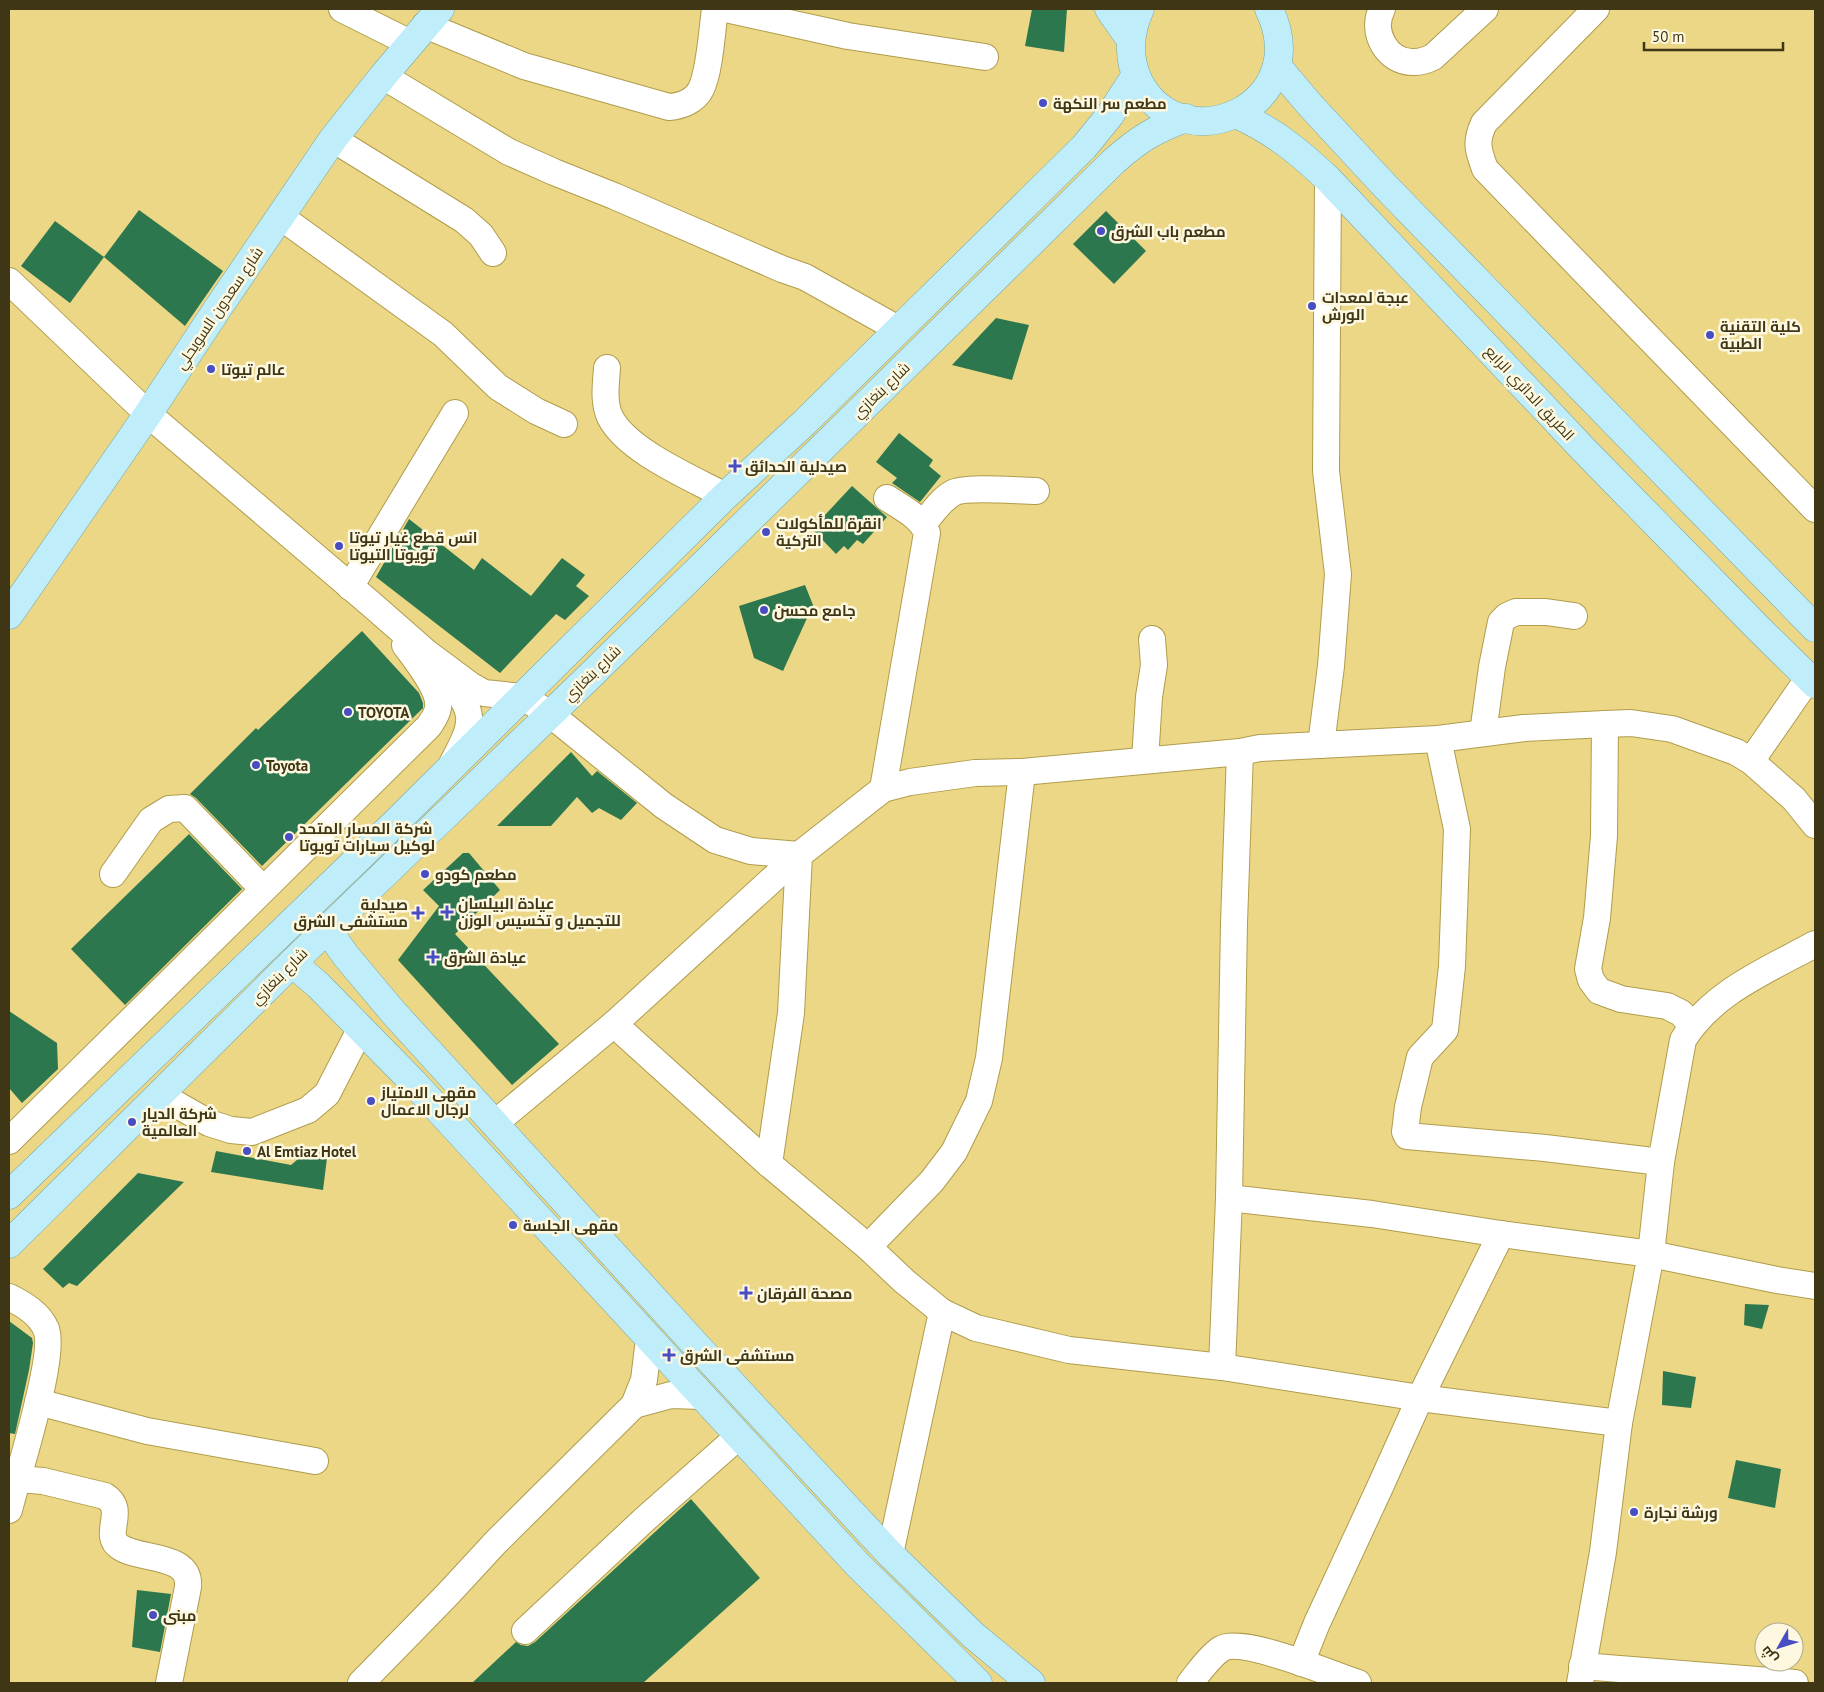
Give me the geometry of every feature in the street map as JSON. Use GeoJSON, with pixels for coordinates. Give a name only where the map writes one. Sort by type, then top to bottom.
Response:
{"type":"FeatureCollection","features":[{"type":"Feature","properties":{"kind":"main road"},"geometry":{"type":"LineString","coordinates":[[1109,9],[1130,39]]}},
{"type":"Feature","properties":{"kind":"main road"},"geometry":{"type":"LineString","coordinates":[[1140,9],[1134,22],[1130,39],[1132,63],[1142,87],[1151,98],[1173,114],[1186,118],[1212,120],[1236,114],[1248,107],[1266,89],[1277,66],[1279,51],[1277,13]]}},
{"type":"Feature","properties":{"kind":"main road","name":"شارع سعدون السويحلي"},"geometry":{"type":"LineString","coordinates":[[9,615],[148,414],[333,139],[425,26]]}},
{"type":"Feature","properties":{"kind":"main road"},"geometry":{"type":"LineString","coordinates":[[1277,66],[1316,112],[1379,179],[1815,628]]}},
{"type":"Feature","properties":{"kind":"main road","name":"شارع بنغازي"},"geometry":{"type":"LineString","coordinates":[[9,1194],[523,697],[1084,147],[1110,114],[1136,75]]}},
{"type":"Feature","properties":{"kind":"main road","name":"الطريق الدائري الرابع"},"geometry":{"type":"LineString","coordinates":[[1236,114],[1259,124],[1282,138],[1328,179],[1584,450],[1758,628],[1813,681]]}},
{"type":"Feature","properties":{"kind":"main road","name":"شارع بنغازي"},"geometry":{"type":"LineString","coordinates":[[9,1244],[292,963],[550,714],[1114,161],[1129,148],[1160,128],[1186,118]]}},
{"type":"Feature","properties":{"kind":"main road"},"geometry":{"type":"LineString","coordinates":[[327,929],[346,956],[392,1012],[694,1343],[890,1554],[973,1635],[1031,1683]]}},
{"type":"Feature","properties":{"kind":"main road"},"geometry":{"type":"LineString","coordinates":[[292,963],[318,985],[414,1083],[858,1565],[929,1637],[978,1683]]}},
{"type":"Feature","properties":{"kind":"main road"},"geometry":{"type":"LineString","coordinates":[[355,1022],[374,990]]}},
{"type":"Feature","properties":{"kind":"street"},"geometry":{"type":"LineString","coordinates":[[342,9],[425,26],[524,66],[669,107],[682,106],[701,90],[707,68],[715,9]]}},
{"type":"Feature","properties":{"kind":"street"},"geometry":{"type":"LineString","coordinates":[[726,9],[848,36],[986,57]]}},
{"type":"Feature","properties":{"kind":"street"},"geometry":{"type":"LineString","coordinates":[[1382,9],[1377,23],[1380,41],[1394,56],[1403,61],[1413,62],[1424,61],[1433,57],[1485,9]]}},
{"type":"Feature","properties":{"kind":"street"},"geometry":{"type":"LineString","coordinates":[[1588,11],[1484,123],[1478,135],[1479,151],[1485,169],[1815,509]]}},
{"type":"Feature","properties":{"kind":"street"},"geometry":{"type":"LineString","coordinates":[[383,76],[509,152],[782,269],[805,277],[898,329]]}},
{"type":"Feature","properties":{"kind":"street"},"geometry":{"type":"LineString","coordinates":[[333,139],[464,220],[481,235],[493,253]]}},
{"type":"Feature","properties":{"kind":"street"},"geometry":{"type":"LineString","coordinates":[[1321,745],[1331,666],[1338,574],[1326,471],[1328,179]]}},
{"type":"Feature","properties":{"kind":"street"},"geometry":{"type":"LineString","coordinates":[[281,217],[442,334],[498,387],[536,411],[564,424]]}},
{"type":"Feature","properties":{"kind":"street"},"geometry":{"type":"LineString","coordinates":[[9,281],[148,414],[427,653],[470,685],[484,693],[523,697],[550,714],[664,806],[715,840],[751,851],[799,855]]}},
{"type":"Feature","properties":{"kind":"street"},"geometry":{"type":"LineString","coordinates":[[606,368],[606,401],[610,416],[617,428],[654,458],[726,496]]}},
{"type":"Feature","properties":{"kind":"street"},"geometry":{"type":"LineString","coordinates":[[350,587],[455,413]]}},
{"type":"Feature","properties":{"kind":"street"},"geometry":{"type":"LineString","coordinates":[[923,524],[942,502],[954,492],[968,490],[1036,491]]}},
{"type":"Feature","properties":{"kind":"street"},"geometry":{"type":"LineString","coordinates":[[883,789],[927,533],[923,524],[915,516],[887,498]]}},
{"type":"Feature","properties":{"kind":"street"},"geometry":{"type":"LineString","coordinates":[[9,1141],[429,726],[438,709],[438,700],[430,682],[415,659],[371,604]]}},
{"type":"Feature","properties":{"kind":"street"},"geometry":{"type":"LineString","coordinates":[[1483,733],[1492,667],[1501,622],[1507,616],[1516,612],[1546,612],[1574,616]]}},
{"type":"Feature","properties":{"kind":"street"},"geometry":{"type":"LineString","coordinates":[[1145,760],[1154,665],[1152,639]]}},
{"type":"Feature","properties":{"kind":"street"},"geometry":{"type":"LineString","coordinates":[[427,653],[458,690],[468,708],[470,725],[466,739],[449,768]]}},
{"type":"Feature","properties":{"kind":"street"},"geometry":{"type":"LineString","coordinates":[[1751,761],[1801,689],[1813,681]]}},
{"type":"Feature","properties":{"kind":"street"},"geometry":{"type":"LineString","coordinates":[[1605,724],[1606,797],[1603,854],[1597,918],[1588,969],[1590,980],[1599,991],[1621,999],[1667,1006],[1681,1013],[1692,1026]]}},
{"type":"Feature","properties":{"kind":"street"},"geometry":{"type":"LineString","coordinates":[[494,1124],[614,1024],[799,855],[883,789],[910,782],[975,773],[1022,772],[1240,752],[1260,748],[1438,739],[1524,728],[1631,724],[1672,729],[1728,749],[1751,761],[1794,799],[1815,825]]}},
{"type":"Feature","properties":{"kind":"street"},"geometry":{"type":"LineString","coordinates":[[1438,739],[1457,829],[1452,966],[1445,1030],[1420,1057],[1408,1107],[1405,1132],[1407,1136],[1545,1148],[1661,1162]]}},
{"type":"Feature","properties":{"kind":"street"},"geometry":{"type":"LineString","coordinates":[[1222,1367],[1230,1198],[1234,923],[1240,752]]}},
{"type":"Feature","properties":{"kind":"street"},"geometry":{"type":"LineString","coordinates":[[868,1248],[932,1181],[954,1152],[979,1101],[989,1058],[1022,772]]}},
{"type":"Feature","properties":{"kind":"street"},"geometry":{"type":"LineString","coordinates":[[113,874],[150,820],[170,809],[185,808],[264,889]]}},
{"type":"Feature","properties":{"kind":"street"},"geometry":{"type":"LineString","coordinates":[[769,1164],[791,1013],[799,855]]}},
{"type":"Feature","properties":{"kind":"street"},"geometry":{"type":"LineString","coordinates":[[1795,1683],[1581,1674],[1603,1552],[1619,1423],[1651,1254],[1661,1162],[1683,1040],[1692,1026],[1728,992],[1815,944]]}},
{"type":"Feature","properties":{"kind":"street"},"geometry":{"type":"LineString","coordinates":[[160,1095],[209,1123],[231,1130],[252,1132],[308,1110],[327,1094],[355,1022]]}},
{"type":"Feature","properties":{"kind":"street"},"geometry":{"type":"LineString","coordinates":[[614,1024],[769,1164],[904,1281],[942,1312],[976,1328],[1069,1350],[1222,1367],[1420,1398],[1619,1423]]}},
{"type":"Feature","properties":{"kind":"street"},"geometry":{"type":"LineString","coordinates":[[1230,1198],[1372,1214],[1651,1254],[1815,1286]]}},
{"type":"Feature","properties":{"kind":"street"},"geometry":{"type":"LineString","coordinates":[[1301,1663],[1317,1623],[1420,1398],[1501,1234]]}},
{"type":"Feature","properties":{"kind":"street"},"geometry":{"type":"LineString","coordinates":[[9,1297],[27,1307],[38,1317],[47,1330],[47,1356],[38,1402],[9,1510]]}},
{"type":"Feature","properties":{"kind":"street"},"geometry":{"type":"LineString","coordinates":[[890,1554],[942,1312]]}},
{"type":"Feature","properties":{"kind":"street"},"geometry":{"type":"LineString","coordinates":[[361,1683],[496,1542],[634,1405],[645,1374],[649,1339]]}},
{"type":"Feature","properties":{"kind":"street"},"geometry":{"type":"LineString","coordinates":[[634,1405],[671,1395],[701,1396]]}},
{"type":"Feature","properties":{"kind":"street"},"geometry":{"type":"LineString","coordinates":[[38,1402],[147,1431],[315,1461]]}},
{"type":"Feature","properties":{"kind":"street"},"geometry":{"type":"LineString","coordinates":[[525,1631],[645,1518],[739,1436]]}},
{"type":"Feature","properties":{"kind":"street"},"geometry":{"type":"LineString","coordinates":[[16,1479],[43,1481],[105,1496],[111,1500],[115,1507],[113,1538],[119,1547],[133,1553],[183,1567],[189,1578],[188,1587],[169,1683]]}},
{"type":"Feature","properties":{"kind":"street"},"geometry":{"type":"LineString","coordinates":[[1190,1683],[1222,1648],[1237,1646],[1250,1647],[1358,1683]]}},
{"type":"Feature","properties":{"kind":"building"},"geometry":{"type":"Polygon","coordinates":[[[1032,9],[1067,9],[1064,52],[1025,46],[1032,9]]]}},
{"type":"Feature","properties":{"kind":"building"},"geometry":{"type":"Polygon","coordinates":[[[139,210],[223,271],[185,326],[104,257],[139,210]]]}},
{"type":"Feature","properties":{"kind":"building"},"geometry":{"type":"Polygon","coordinates":[[[1106,211],[1146,251],[1114,284],[1073,244],[1106,211]]]}},
{"type":"Feature","properties":{"kind":"building"},"geometry":{"type":"Polygon","coordinates":[[[55,221],[104,257],[70,303],[21,266],[55,221]]]}},
{"type":"Feature","properties":{"kind":"building"},"geometry":{"type":"Polygon","coordinates":[[[996,318],[1029,325],[1012,380],[952,365],[996,318]]]}},
{"type":"Feature","properties":{"kind":"building"},"geometry":{"type":"Polygon","coordinates":[[[899,433],[933,460],[929,466],[941,476],[920,502],[892,483],[897,478],[876,462],[899,433]]]}},
{"type":"Feature","properties":{"kind":"building"},"geometry":{"type":"Polygon","coordinates":[[[852,486],[887,517],[863,544],[857,540],[848,550],[844,546],[836,554],[812,529],[852,486]]]}},
{"type":"Feature","properties":{"kind":"building"},"geometry":{"type":"Polygon","coordinates":[[[409,519],[474,570],[482,558],[531,596],[562,558],[585,575],[576,586],[589,596],[565,620],[556,614],[500,673],[376,577],[409,519]]]}},
{"type":"Feature","properties":{"kind":"building"},"geometry":{"type":"Polygon","coordinates":[[[805,585],[813,605],[783,671],[754,658],[739,606],[805,585]]]}},
{"type":"Feature","properties":{"kind":"building"},"geometry":{"type":"Polygon","coordinates":[[[362,631],[419,693],[423,708],[262,866],[190,794],[256,728],[258,730],[362,631]]]}},
{"type":"Feature","properties":{"kind":"building"},"geometry":{"type":"Polygon","coordinates":[[[571,752],[592,776],[597,771],[637,803],[621,820],[599,808],[592,813],[577,797],[551,826],[497,826],[571,752]]]}},
{"type":"Feature","properties":{"kind":"building"},"geometry":{"type":"Polygon","coordinates":[[[189,834],[242,889],[125,1005],[71,949],[189,834]]]}},
{"type":"Feature","properties":{"kind":"building"},"geometry":{"type":"Polygon","coordinates":[[[463,853],[469,853],[500,890],[455,934],[559,1044],[512,1085],[398,960],[439,906],[423,890],[463,853]]]}},
{"type":"Feature","properties":{"kind":"building"},"geometry":{"type":"Polygon","coordinates":[[[9,1011],[57,1043],[58,1069],[22,1103],[9,1088],[9,1011]]]}},
{"type":"Feature","properties":{"kind":"building"},"geometry":{"type":"Polygon","coordinates":[[[312,1147],[328,1150],[323,1190],[211,1172],[216,1151],[291,1165],[312,1147]]]}},
{"type":"Feature","properties":{"kind":"building"},"geometry":{"type":"Polygon","coordinates":[[[138,1173],[184,1182],[77,1286],[69,1283],[63,1288],[43,1269],[138,1173]]]}},
{"type":"Feature","properties":{"kind":"building"},"geometry":{"type":"Polygon","coordinates":[[[1745,1304],[1769,1305],[1762,1329],[1744,1325],[1745,1304]]]}},
{"type":"Feature","properties":{"kind":"building"},"geometry":{"type":"Polygon","coordinates":[[[9,1321],[32,1338],[33,1343],[15,1434],[9,1433],[9,1321]]]}},
{"type":"Feature","properties":{"kind":"building"},"geometry":{"type":"Polygon","coordinates":[[[1663,1371],[1696,1377],[1691,1408],[1662,1405],[1663,1371]]]}},
{"type":"Feature","properties":{"kind":"building"},"geometry":{"type":"Polygon","coordinates":[[[1736,1460],[1781,1469],[1775,1508],[1728,1498],[1736,1460]]]}},
{"type":"Feature","properties":{"kind":"building"},"geometry":{"type":"Polygon","coordinates":[[[691,1499],[760,1578],[643,1683],[472,1683],[516,1642],[528,1646],[535,1642],[691,1499]]]}},
{"type":"Feature","properties":{"kind":"building","name":"مبنى"},"geometry":{"type":"Polygon","coordinates":[[[137,1590],[171,1594],[160,1652],[132,1647],[137,1590]]]}},
{"type":"Feature","properties":{"kind":"place","name":"مطعم سر النكهة"},"geometry":{"type":"Point","coordinates":[1043,103]}},
{"type":"Feature","properties":{"kind":"place","name":"مطعم باب الشرق"},"geometry":{"type":"Point","coordinates":[1101,231]}},
{"type":"Feature","properties":{"kind":"place","name":"عبجة لمعدات الورش"},"geometry":{"type":"Point","coordinates":[1312,306]}},
{"type":"Feature","properties":{"kind":"place","name":"كلية التقنية الطبية"},"geometry":{"type":"Point","coordinates":[1710,335]}},
{"type":"Feature","properties":{"kind":"place","name":"عالم تيوتا"},"geometry":{"type":"Point","coordinates":[211,369]}},
{"type":"Feature","properties":{"kind":"place","name":"صيدلية الحدائق"},"geometry":{"type":"Point","coordinates":[735,466]}},
{"type":"Feature","properties":{"kind":"place","name":"انقرة للمأكولات التركية"},"geometry":{"type":"Point","coordinates":[766,532]}},
{"type":"Feature","properties":{"kind":"place","name":"انس قطع غيار تيوتا تويوتا التيوتا"},"geometry":{"type":"Point","coordinates":[339,546]}},
{"type":"Feature","properties":{"kind":"place","name":"جامع محسن"},"geometry":{"type":"Point","coordinates":[764,610]}},
{"type":"Feature","properties":{"kind":"place","name":"TOYOTA"},"geometry":{"type":"Point","coordinates":[348,712]}},
{"type":"Feature","properties":{"kind":"place","name":"Toyota"},"geometry":{"type":"Point","coordinates":[256,765]}},
{"type":"Feature","properties":{"kind":"place","name":"شركة المسار المتحد لوكيل سيارات تويوتا"},"geometry":{"type":"Point","coordinates":[289,837]}},
{"type":"Feature","properties":{"kind":"place","name":"مطعم كودو"},"geometry":{"type":"Point","coordinates":[425,874]}},
{"type":"Feature","properties":{"kind":"place","name":"عيادة البيلسان للتجميل و تخسيس الوزن"},"geometry":{"type":"Point","coordinates":[447,912]}},
{"type":"Feature","properties":{"kind":"place","name":"صيدلية مستشفى الشرق"},"geometry":{"type":"Point","coordinates":[418,913]}},
{"type":"Feature","properties":{"kind":"place","name":"عيادة الشرق"},"geometry":{"type":"Point","coordinates":[433,957]}},
{"type":"Feature","properties":{"kind":"place","name":"مقهى الامتياز لرجال الاعمال"},"geometry":{"type":"Point","coordinates":[371,1101]}},
{"type":"Feature","properties":{"kind":"place","name":"شركة الديار العالمية"},"geometry":{"type":"Point","coordinates":[132,1122]}},
{"type":"Feature","properties":{"kind":"place","name":"Al Emtiaz Hotel"},"geometry":{"type":"Point","coordinates":[247,1151]}},
{"type":"Feature","properties":{"kind":"place","name":"مقهى الجلسة"},"geometry":{"type":"Point","coordinates":[513,1225]}},
{"type":"Feature","properties":{"kind":"place","name":"مصحة الفرقان"},"geometry":{"type":"Point","coordinates":[746,1293]}},
{"type":"Feature","properties":{"kind":"place","name":"مستشفى الشرق"},"geometry":{"type":"Point","coordinates":[669,1355]}},
{"type":"Feature","properties":{"kind":"place","name":"ورشة نجارة"},"geometry":{"type":"Point","coordinates":[1634,1512]}},
{"type":"Feature","properties":{"kind":"place","name":"مبنى"},"geometry":{"type":"Point","coordinates":[153,1615]}}]}
